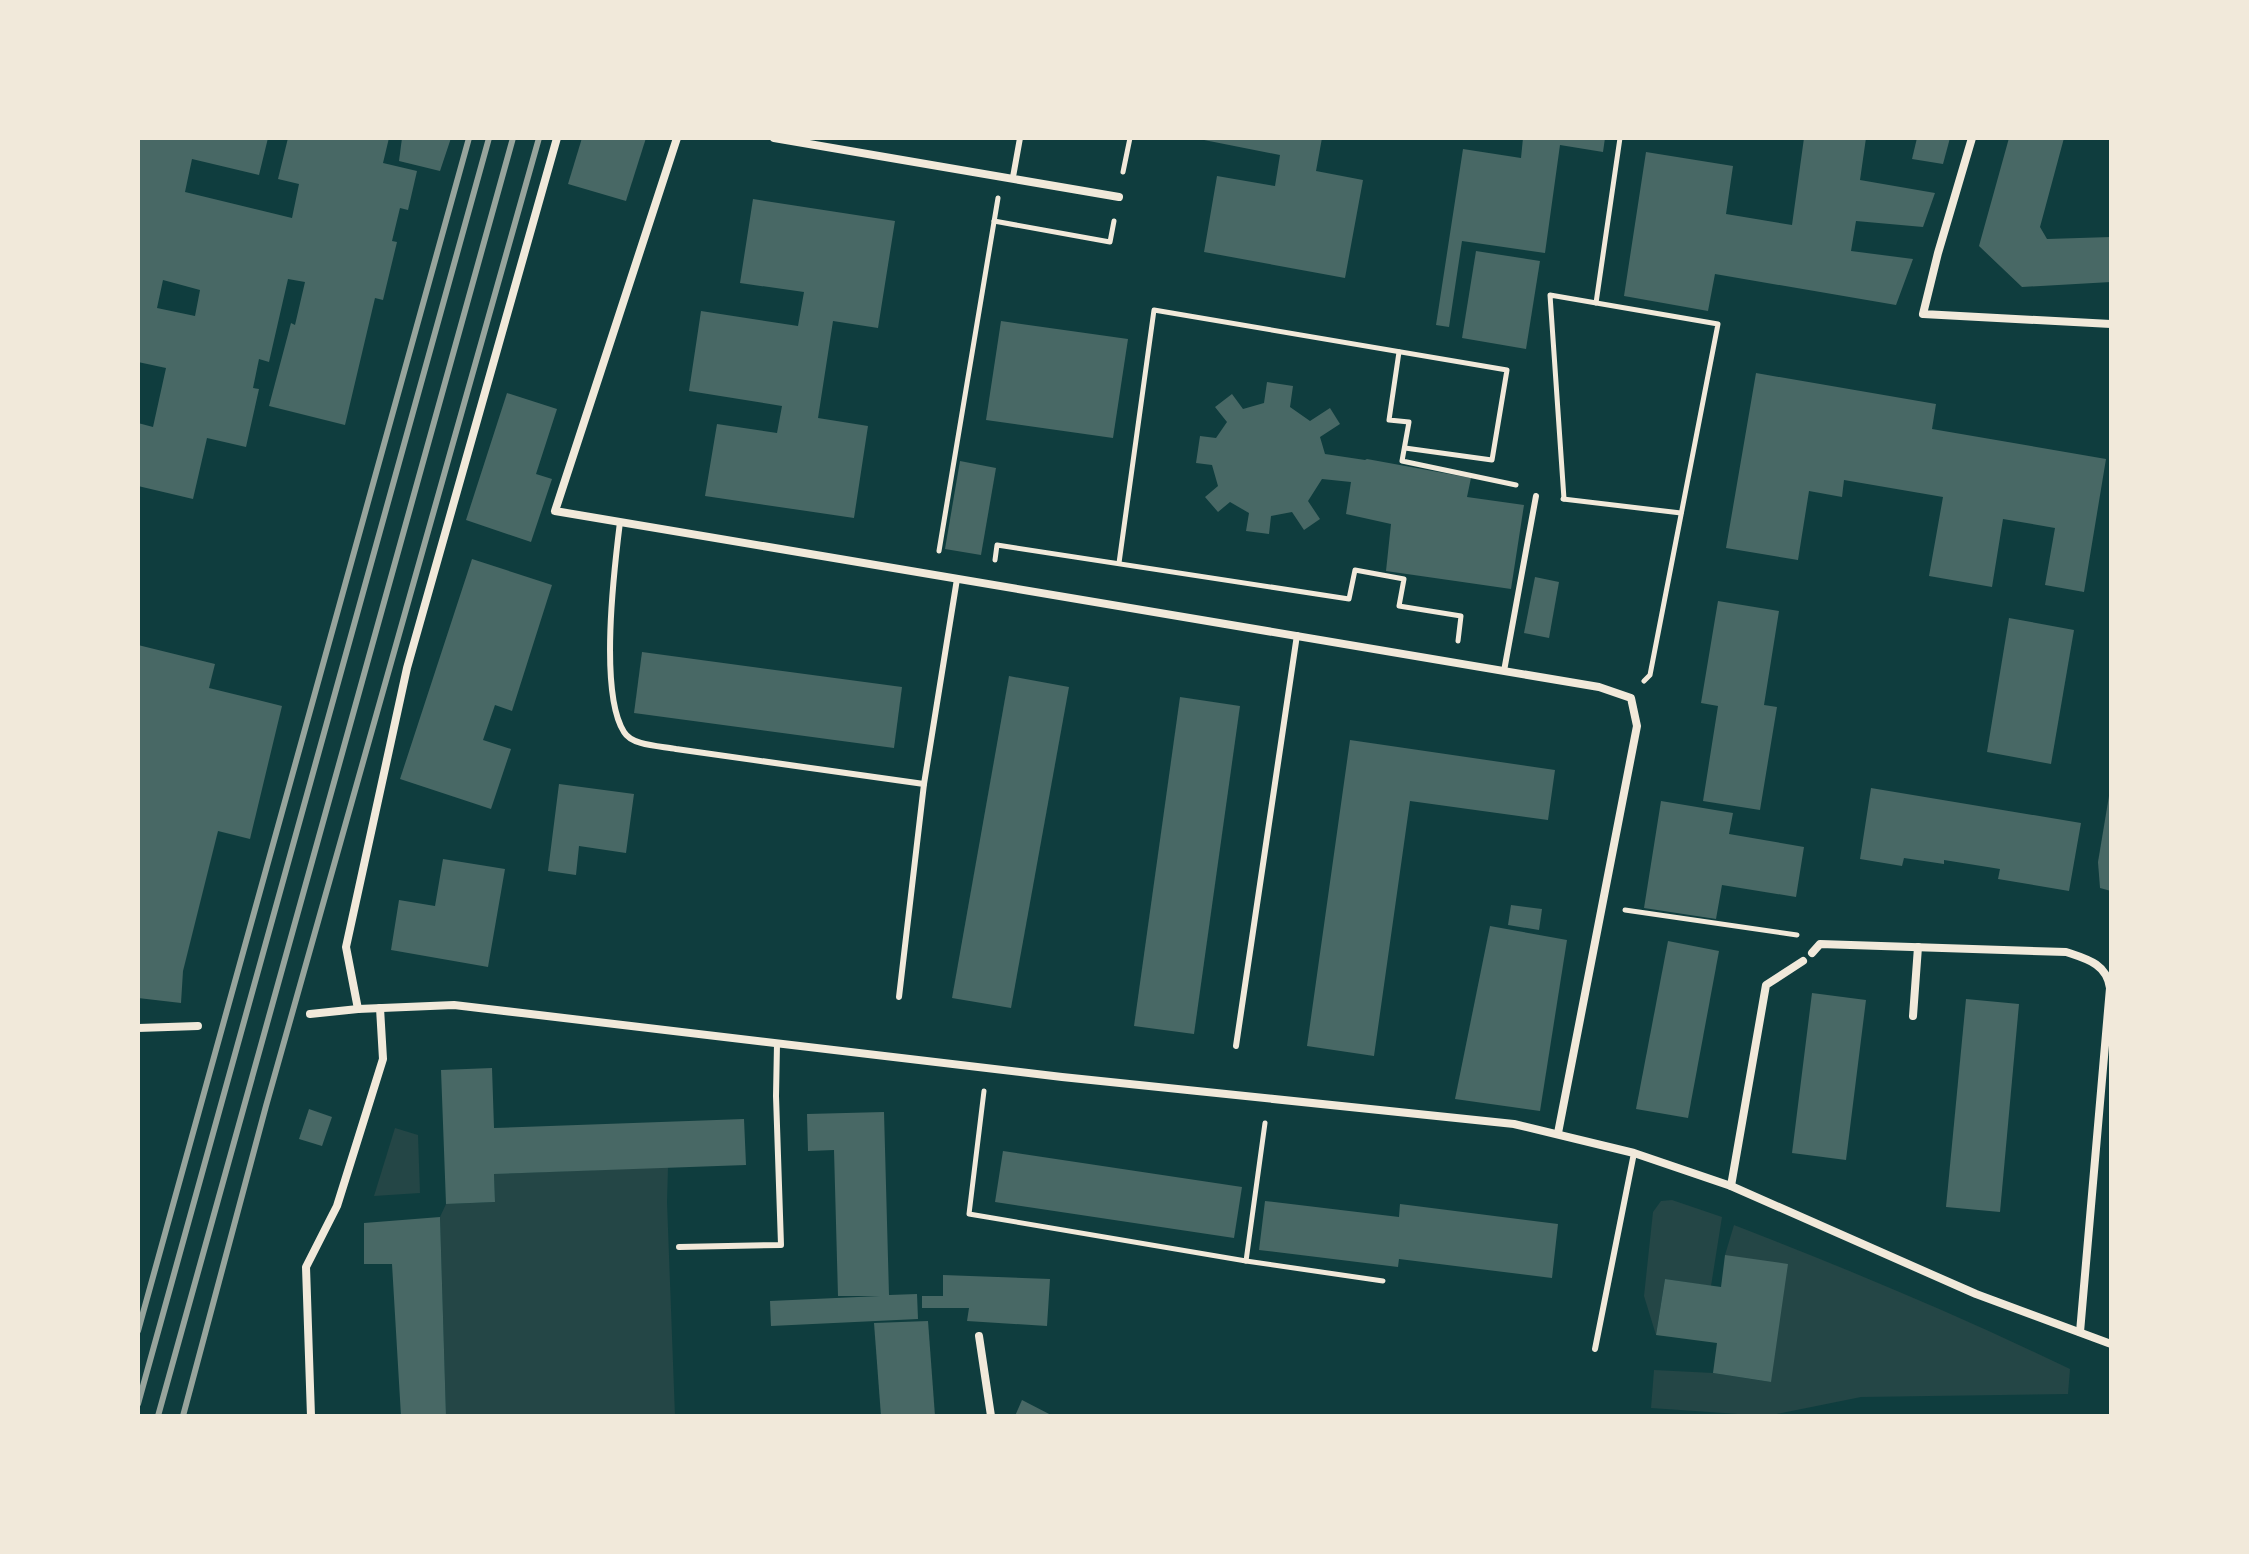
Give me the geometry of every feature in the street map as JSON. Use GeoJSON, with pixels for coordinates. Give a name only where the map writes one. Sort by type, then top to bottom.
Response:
{"type":"FeatureCollection","features":[{"type":"Feature","properties":{"kind":"street"},"geometry":{"type":"LineString","coordinates":[[358,1009],[346,947],[407,668],[557,138]]}},
{"type":"Feature","properties":{"kind":"street"},"geometry":{"type":"LineString","coordinates":[[677,138],[555,511],[1599,687],[1631,698],[1637,726],[1558,1133]]}},
{"type":"Feature","properties":{"kind":"street"},"geometry":{"type":"LineString","coordinates":[[774,138],[1119,197]]}},
{"type":"Feature","properties":{"kind":"street"},"geometry":{"type":"LineString","coordinates":[[1972,138],[1923,314],[2111,324]]}},
{"type":"Feature","properties":{"kind":"street"},"geometry":{"type":"LineString","coordinates":[[1812,953],[1820,944],[2066,952],[2102,968],[2109,978],[2107,1027],[2080,1332]]}},
{"type":"Feature","properties":{"kind":"street"},"geometry":{"type":"LineString","coordinates":[[1913,1016],[1918,947]]}},
{"type":"Feature","properties":{"kind":"street"},"geometry":{"type":"LineString","coordinates":[[1731,1186],[1766,985],[1803,961]]}},
{"type":"Feature","properties":{"kind":"street"},"geometry":{"type":"LineString","coordinates":[[310,1014],[454,1005],[1062,1077],[1514,1124],[1634,1153],[1731,1186],[1976,1294],[2111,1344]]}},
{"type":"Feature","properties":{"kind":"street"},"geometry":{"type":"LineString","coordinates":[[311,1416],[306,1267],[337,1206],[383,1059],[380,1008]]}},
{"type":"Feature","properties":{"kind":"street"},"geometry":{"type":"LineString","coordinates":[[138,1028],[198,1026]]}},
{"type":"Feature","properties":{"kind":"street"},"geometry":{"type":"LineString","coordinates":[[979,1336],[991,1416]]}},
{"type":"Feature","properties":{"kind":"lane"},"geometry":{"type":"LineString","coordinates":[[1013,177],[1020,138]]}},
{"type":"Feature","properties":{"kind":"lane"},"geometry":{"type":"LineString","coordinates":[[1504,671],[1536,496]]}},
{"type":"Feature","properties":{"kind":"lane"},"geometry":{"type":"LineString","coordinates":[[620,522],[613,586],[612,701],[624,734],[635,741],[676,749],[924,784]]}},
{"type":"Feature","properties":{"kind":"lane"},"geometry":{"type":"LineString","coordinates":[[899,997],[924,784],[957,579]]}},
{"type":"Feature","properties":{"kind":"lane"},"geometry":{"type":"LineString","coordinates":[[1236,1046],[1297,635]]}},
{"type":"Feature","properties":{"kind":"lane"},"geometry":{"type":"LineString","coordinates":[[679,1247],[781,1245],[777,1044]]}},
{"type":"Feature","properties":{"kind":"lane"},"geometry":{"type":"LineString","coordinates":[[1595,1349],[1634,1153]]}},
{"type":"Feature","properties":{"kind":"path"},"geometry":{"type":"LineString","coordinates":[[1596,303],[1620,138]]}},
{"type":"Feature","properties":{"kind":"path"},"geometry":{"type":"LineString","coordinates":[[935,576],[1001,175]]}},
{"type":"Feature","properties":{"kind":"path"},"geometry":{"type":"LineString","coordinates":[[1564,499],[1550,295],[1718,324],[1650,675],[1631,698]]}},
{"type":"Feature","properties":{"kind":"path"},"geometry":{"type":"LineString","coordinates":[[1119,563],[1154,310],[1507,370],[1492,460],[1405,448]]}},
{"type":"Feature","properties":{"kind":"path"},"geometry":{"type":"LineString","coordinates":[[1399,352],[1389,420],[1409,422],[1402,461],[1522,487],[1536,496],[1681,513]]}},
{"type":"Feature","properties":{"kind":"path"},"geometry":{"type":"LineString","coordinates":[[997,545],[1349,599],[1355,570],[1404,579],[1399,606],[1461,616],[1455,662]]}},
{"type":"Feature","properties":{"kind":"path"},"geometry":{"type":"LineString","coordinates":[[1602,906],[1797,935],[1820,944]]}},
{"type":"Feature","properties":{"kind":"path"},"geometry":{"type":"LineString","coordinates":[[987,1067],[969,1214],[1383,1281]]}},
{"type":"Feature","properties":{"kind":"path"},"geometry":{"type":"LineString","coordinates":[[1246,1261],[1269,1098]]}},
{"type":"Feature","properties":{"kind":"shaded area"},"geometry":{"type":"Polygon","coordinates":[[[395,1128],[418,1135],[420,1193],[374,1196],[395,1128]]]}},
{"type":"Feature","properties":{"kind":"shaded area"},"geometry":{"type":"Polygon","coordinates":[[[668,1167],[675,1416],[446,1416],[440,1217],[446,1204],[495,1202],[494,1174],[668,1167]]]}},
{"type":"Feature","properties":{"kind":"shaded area"},"geometry":{"type":"Polygon","coordinates":[[[1672,1200],[1722,1217],[1711,1286],[1665,1279],[1656,1335],[1644,1296],[1653,1212],[1661,1201],[1672,1200]]]}},
{"type":"Feature","properties":{"kind":"shaded area"},"geometry":{"type":"Polygon","coordinates":[[[1734,1225],[1904,1294],[2070,1369],[2068,1394],[1861,1397],[1767,1416],[1651,1408],[1654,1370],[1713,1373],[1771,1382],[1725,1255],[1734,1225]]]}},
{"type":"Feature","properties":{"kind":"building"},"geometry":{"type":"Polygon","coordinates":[[[138,138],[268,138],[259,175],[192,159],[185,192],[292,218],[299,184],[278,179],[288,138],[389,138],[383,163],[417,171],[408,210],[400,208],[392,241],[397,242],[383,300],[375,298],[345,425],[269,406],[305,282],[288,279],[269,362],[259,359],[253,388],[259,389],[246,447],[207,438],[193,499],[138,486],[138,423],[153,427],[166,368],[138,362],[138,138]],[[163,280],[157,308],[195,316],[200,290],[163,280]]]}},
{"type":"Feature","properties":{"kind":"building"},"geometry":{"type":"Polygon","coordinates":[[[402,138],[451,138],[440,171],[399,161],[402,138]]]}},
{"type":"Feature","properties":{"kind":"building"},"geometry":{"type":"Polygon","coordinates":[[[582,138],[646,138],[626,201],[568,184],[582,138]]]}},
{"type":"Feature","properties":{"kind":"building"},"geometry":{"type":"Polygon","coordinates":[[[1194,138],[1322,138],[1316,171],[1363,180],[1345,278],[1204,252],[1217,176],[1275,186],[1280,155],[1194,138]]]}},
{"type":"Feature","properties":{"kind":"building"},"geometry":{"type":"Polygon","coordinates":[[[1523,138],[1605,138],[1603,152],[1560,145],[1545,253],[1462,241],[1449,327],[1436,325],[1463,149],[1521,158],[1523,138]]]}},
{"type":"Feature","properties":{"kind":"building"},"geometry":{"type":"Polygon","coordinates":[[[1804,138],[1866,138],[1860,180],[1935,193],[1923,227],[1856,221],[1851,251],[1913,259],[1896,305],[1715,274],[1708,311],[1624,296],[1646,152],[1733,166],[1726,214],[1792,225],[1804,138]]]}},
{"type":"Feature","properties":{"kind":"building"},"geometry":{"type":"Polygon","coordinates":[[[1917,138],[1950,138],[1943,164],[1912,159],[1917,138]]]}},
{"type":"Feature","properties":{"kind":"building"},"geometry":{"type":"Polygon","coordinates":[[[2009,138],[2064,138],[2040,227],[2047,239],[2111,237],[2111,282],[2022,287],[1979,246],[2009,138]]]}},
{"type":"Feature","properties":{"kind":"building"},"geometry":{"type":"Polygon","coordinates":[[[753,199],[895,221],[878,328],[833,321],[818,418],[868,426],[854,518],[705,496],[717,424],[777,433],[782,406],[689,391],[701,311],[798,326],[804,292],[740,283],[753,199]]]}},
{"type":"Feature","properties":{"kind":"building"},"geometry":{"type":"Polygon","coordinates":[[[1476,251],[1540,261],[1526,349],[1462,338],[1476,251]]]}},
{"type":"Feature","properties":{"kind":"building"},"geometry":{"type":"Polygon","coordinates":[[[1001,321],[1128,339],[1113,438],[986,420],[1001,321]]]}},
{"type":"Feature","properties":{"kind":"building"},"geometry":{"type":"Polygon","coordinates":[[[1756,373],[1936,404],[1932,429],[2106,459],[2084,592],[2045,585],[2055,528],[2003,519],[1992,587],[1929,576],[1943,497],[1844,480],[1842,497],[1809,491],[1798,560],[1726,548],[1756,373]]]}},
{"type":"Feature","properties":{"kind":"building"},"geometry":{"type":"Polygon","coordinates":[[[1267,382],[1293,386],[1290,407],[1310,421],[1330,408],[1340,424],[1320,437],[1325,454],[1471,478],[1467,497],[1524,505],[1511,589],[1386,571],[1391,524],[1346,514],[1351,482],[1322,479],[1308,501],[1320,519],[1304,530],[1292,512],[1271,516],[1269,534],[1246,531],[1249,513],[1230,502],[1218,512],[1205,497],[1218,486],[1212,465],[1196,463],[1200,436],[1216,438],[1227,422],[1215,407],[1232,394],[1243,409],[1264,403],[1267,382]]]}},
{"type":"Feature","properties":{"kind":"building"},"geometry":{"type":"Polygon","coordinates":[[[507,393],[557,409],[536,474],[552,479],[531,542],[466,520],[507,393]]]}},
{"type":"Feature","properties":{"kind":"building"},"geometry":{"type":"Polygon","coordinates":[[[960,461],[996,468],[981,555],[945,549],[960,461]]]}},
{"type":"Feature","properties":{"kind":"building"},"geometry":{"type":"Polygon","coordinates":[[[472,559],[552,585],[512,711],[495,705],[483,740],[511,749],[491,809],[400,779],[472,559]]]}},
{"type":"Feature","properties":{"kind":"building"},"geometry":{"type":"Polygon","coordinates":[[[1535,577],[1559,582],[1549,638],[1524,633],[1535,577]]]}},
{"type":"Feature","properties":{"kind":"building"},"geometry":{"type":"Polygon","coordinates":[[[1718,601],[1779,611],[1764,705],[1777,707],[1760,810],[1703,801],[1718,706],[1701,703],[1718,601]]]}},
{"type":"Feature","properties":{"kind":"building"},"geometry":{"type":"Polygon","coordinates":[[[2009,618],[2074,630],[2051,764],[1987,752],[2009,618]]]}},
{"type":"Feature","properties":{"kind":"building"},"geometry":{"type":"Polygon","coordinates":[[[138,645],[215,664],[209,688],[282,706],[250,839],[218,831],[183,971],[181,1003],[138,998],[138,645]]]}},
{"type":"Feature","properties":{"kind":"building"},"geometry":{"type":"Polygon","coordinates":[[[642,652],[902,687],[894,748],[634,713],[642,652]]]}},
{"type":"Feature","properties":{"kind":"building"},"geometry":{"type":"Polygon","coordinates":[[[1009,676],[1069,687],[1011,1008],[952,998],[1009,676]]]}},
{"type":"Feature","properties":{"kind":"building"},"geometry":{"type":"Polygon","coordinates":[[[1180,697],[1240,706],[1194,1034],[1134,1026],[1180,697]]]}},
{"type":"Feature","properties":{"kind":"building"},"geometry":{"type":"Polygon","coordinates":[[[1350,740],[1555,770],[1548,820],[1410,801],[1374,1056],[1307,1046],[1350,740]]]}},
{"type":"Feature","properties":{"kind":"building"},"geometry":{"type":"Polygon","coordinates":[[[559,784],[634,794],[626,853],[579,846],[576,875],[548,871],[559,784]]]}},
{"type":"Feature","properties":{"kind":"building"},"geometry":{"type":"Polygon","coordinates":[[[1871,788],[2081,823],[2069,891],[1998,879],[2000,869],[1944,860],[1944,864],[1904,858],[1902,866],[1860,859],[1871,788]]]}},
{"type":"Feature","properties":{"kind":"building"},"geometry":{"type":"Polygon","coordinates":[[[2109,796],[2111,891],[2100,888],[2098,862],[2109,796]]]}},
{"type":"Feature","properties":{"kind":"building"},"geometry":{"type":"Polygon","coordinates":[[[1661,801],[1733,813],[1729,834],[1804,847],[1796,897],[1722,885],[1716,919],[1644,908],[1661,801]]]}},
{"type":"Feature","properties":{"kind":"building"},"geometry":{"type":"Polygon","coordinates":[[[443,859],[505,869],[488,967],[391,950],[399,900],[435,906],[443,859]]]}},
{"type":"Feature","properties":{"kind":"building"},"geometry":{"type":"Polygon","coordinates":[[[1511,905],[1542,909],[1539,930],[1508,925],[1511,905]]]}},
{"type":"Feature","properties":{"kind":"building"},"geometry":{"type":"Polygon","coordinates":[[[1490,926],[1567,940],[1540,1111],[1455,1099],[1490,926]]]}},
{"type":"Feature","properties":{"kind":"building"},"geometry":{"type":"Polygon","coordinates":[[[1668,941],[1719,951],[1688,1118],[1636,1109],[1668,941]]]}},
{"type":"Feature","properties":{"kind":"building"},"geometry":{"type":"Polygon","coordinates":[[[1812,993],[1866,1000],[1846,1160],[1792,1153],[1812,993]]]}},
{"type":"Feature","properties":{"kind":"building"},"geometry":{"type":"Polygon","coordinates":[[[1966,999],[2019,1004],[2000,1212],[1946,1207],[1966,999]]]}},
{"type":"Feature","properties":{"kind":"building"},"geometry":{"type":"Polygon","coordinates":[[[492,1068],[494,1128],[744,1119],[746,1165],[494,1174],[495,1202],[446,1204],[441,1070],[492,1068]]]}},
{"type":"Feature","properties":{"kind":"building"},"geometry":{"type":"Polygon","coordinates":[[[309,1109],[332,1117],[322,1146],[299,1139],[309,1109]]]}},
{"type":"Feature","properties":{"kind":"building"},"geometry":{"type":"Polygon","coordinates":[[[884,1112],[889,1295],[917,1294],[918,1319],[771,1326],[770,1301],[880,1296],[838,1296],[834,1150],[808,1151],[807,1114],[884,1112]]]}},
{"type":"Feature","properties":{"kind":"building"},"geometry":{"type":"Polygon","coordinates":[[[1003,1151],[1242,1187],[1234,1238],[995,1202],[1003,1151]]]}},
{"type":"Feature","properties":{"kind":"building"},"geometry":{"type":"Polygon","coordinates":[[[1265,1201],[1399,1217],[1400,1204],[1558,1224],[1552,1278],[1399,1259],[1398,1267],[1259,1250],[1265,1201]]]}},
{"type":"Feature","properties":{"kind":"building"},"geometry":{"type":"Polygon","coordinates":[[[440,1217],[446,1416],[401,1416],[392,1264],[364,1264],[364,1223],[440,1217]]]}},
{"type":"Feature","properties":{"kind":"building"},"geometry":{"type":"Polygon","coordinates":[[[1725,1255],[1788,1264],[1771,1382],[1713,1373],[1717,1343],[1656,1335],[1665,1279],[1721,1287],[1725,1255]]]}},
{"type":"Feature","properties":{"kind":"building"},"geometry":{"type":"Polygon","coordinates":[[[943,1275],[1050,1279],[1047,1326],[967,1321],[969,1308],[922,1308],[922,1296],[943,1296],[943,1275]]]}},
{"type":"Feature","properties":{"kind":"building"},"geometry":{"type":"Polygon","coordinates":[[[928,1321],[935,1416],[881,1416],[874,1323],[928,1321]]]}},
{"type":"Feature","properties":{"kind":"building"},"geometry":{"type":"Polygon","coordinates":[[[1022,1400],[1053,1416],[1015,1416],[1022,1400]]]}},
{"type":"Feature","properties":{"kind":"railway"},"geometry":{"type":"LineString","coordinates":[[138,1331],[469,138]]}},
{"type":"Feature","properties":{"kind":"railway"},"geometry":{"type":"LineString","coordinates":[[138,1404],[489,138]]}},
{"type":"Feature","properties":{"kind":"railway"},"geometry":{"type":"LineString","coordinates":[[158,1416],[513,138]]}},
{"type":"Feature","properties":{"kind":"railway"},"geometry":{"type":"LineString","coordinates":[[183,1416],[266,1106],[539,138]]}}]}
